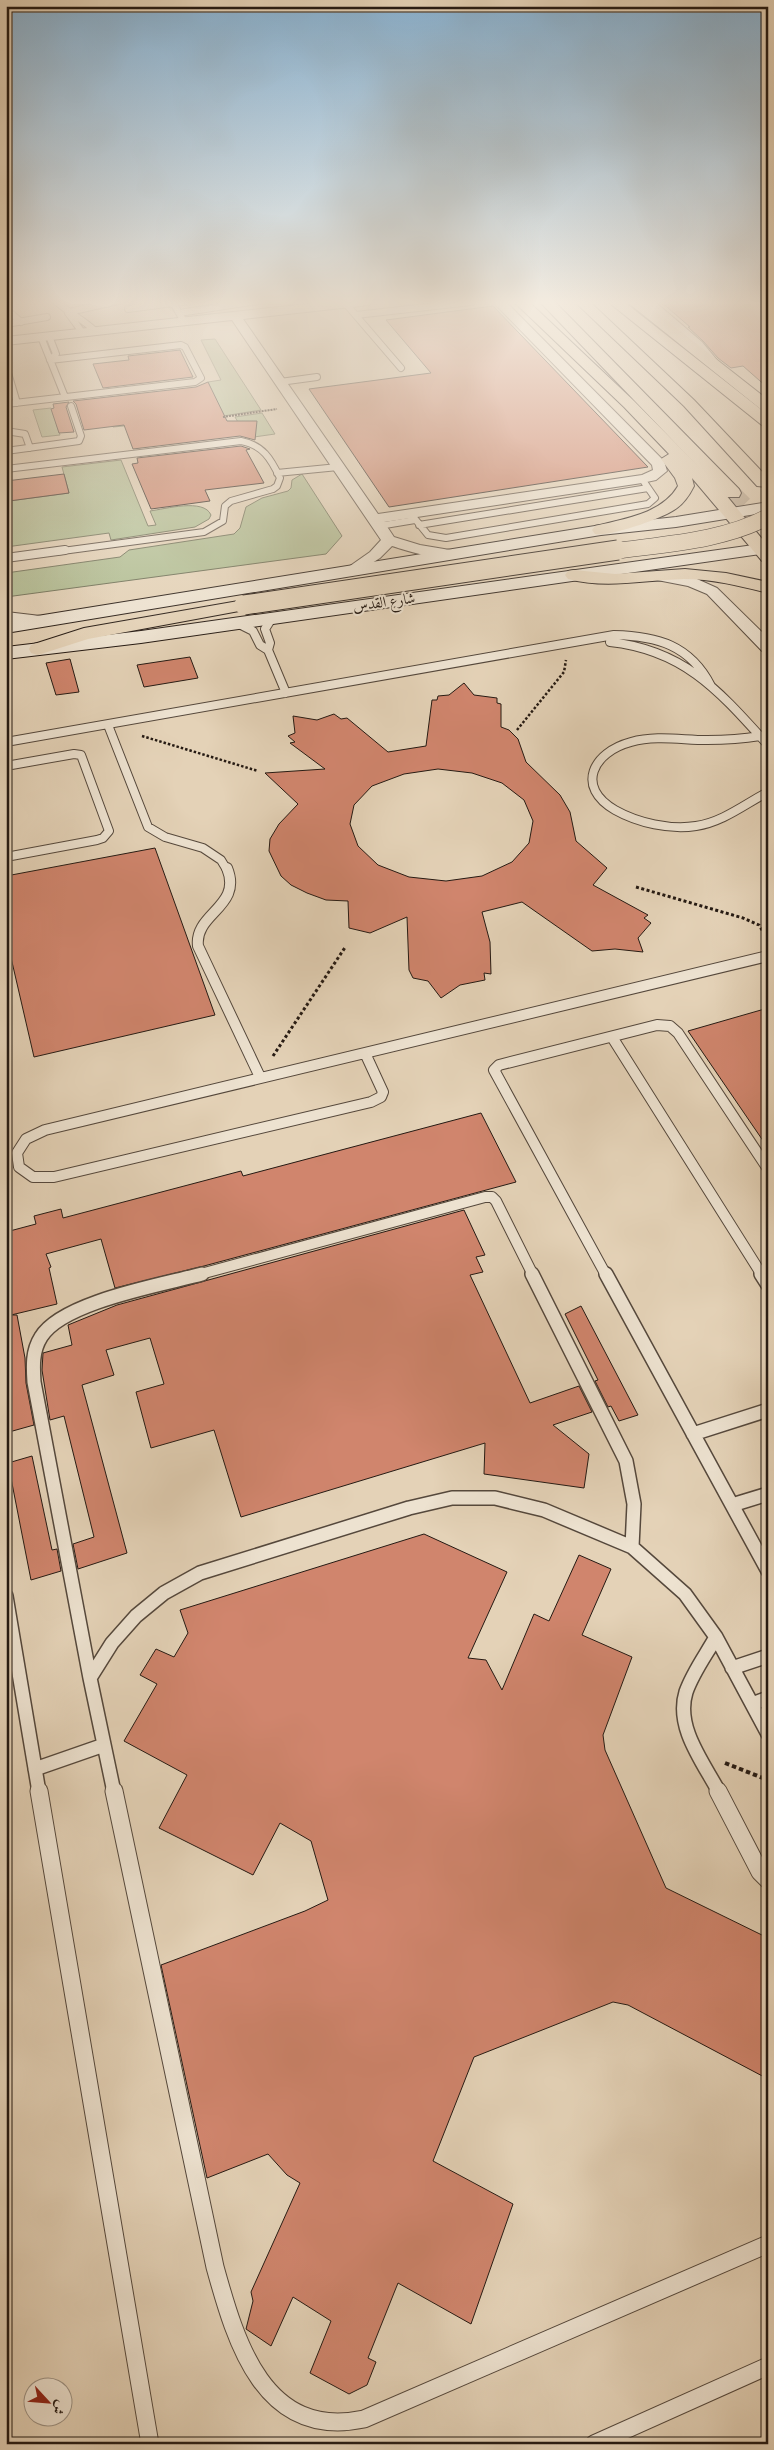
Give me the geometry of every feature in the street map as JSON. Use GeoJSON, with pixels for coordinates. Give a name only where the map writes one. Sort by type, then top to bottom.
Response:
{"type":"FeatureCollection","features":[{"type":"Feature","properties":{"kind":"main road"},"geometry":{"type":"LineString","coordinates":[[601,530],[671,506],[678,500],[686,486],[683,477],[634,415]]}},
{"type":"Feature","properties":{"kind":"main road"},"geometry":{"type":"LineString","coordinates":[[640,415],[715,493],[730,513],[766,548]]}},
{"type":"Feature","properties":{"kind":"main road"},"geometry":{"type":"LineString","coordinates":[[659,415],[733,493]]}},
{"type":"Feature","properties":{"kind":"main road"},"geometry":{"type":"LineString","coordinates":[[683,415],[755,484],[699,415]]}},
{"type":"Feature","properties":{"kind":"main road"},"geometry":{"type":"LineString","coordinates":[[6,626],[49,621],[355,569],[601,530],[676,522],[768,507]]}},
{"type":"Feature","properties":{"kind":"main road"},"geometry":{"type":"LineString","coordinates":[[730,513],[768,518]]}},
{"type":"Feature","properties":{"kind":"main road"},"geometry":{"type":"LineString","coordinates":[[38,649],[84,634],[244,605],[695,540],[728,533],[768,518]]}},
{"type":"Feature","properties":{"kind":"main road"},"geometry":{"type":"LineString","coordinates":[[574,575],[606,564],[713,547],[720,543],[722,538],[719,531],[712,527],[691,522],[676,522]]}},
{"type":"Feature","properties":{"kind":"main road","name":"شارع القدس"},"geometry":{"type":"LineString","coordinates":[[6,653],[133,638],[766,548]]}},
{"type":"Feature","properties":{"kind":"main road"},"geometry":{"type":"LineString","coordinates":[[574,575],[611,581],[657,576],[719,576],[768,588]]}},
{"type":"Feature","properties":{"kind":"main road"},"geometry":{"type":"LineString","coordinates":[[6,634],[49,621]]}},
{"type":"Feature","properties":{"kind":"street"},"geometry":{"type":"LineString","coordinates":[[303,415],[389,540],[418,549],[451,554]]}},
{"type":"Feature","properties":{"kind":"street"},"geometry":{"type":"LineString","coordinates":[[377,523],[415,520],[645,483],[657,474],[661,468],[659,464],[611,415]]}},
{"type":"Feature","properties":{"kind":"street"},"geometry":{"type":"LineString","coordinates":[[355,569],[375,555],[389,540]]}},
{"type":"Feature","properties":{"kind":"street"},"geometry":{"type":"LineString","coordinates":[[657,576],[692,582],[712,590],[768,648]]}},
{"type":"Feature","properties":{"kind":"lane"},"geometry":{"type":"LineString","coordinates":[[6,451],[70,443],[81,438],[74,415]]}},
{"type":"Feature","properties":{"kind":"lane"},"geometry":{"type":"LineString","coordinates":[[6,431],[16,431],[25,434],[30,448]]}},
{"type":"Feature","properties":{"kind":"lane"},"geometry":{"type":"LineString","coordinates":[[6,558],[209,530],[223,521],[227,503],[273,488],[280,482],[278,474],[263,449],[255,444],[241,441],[8,467]]}},
{"type":"Feature","properties":{"kind":"lane"},"geometry":{"type":"LineString","coordinates":[[278,474],[338,467]]}},
{"type":"Feature","properties":{"kind":"lane"},"geometry":{"type":"LineString","coordinates":[[415,520],[428,535],[440,538],[451,537],[648,504],[655,498],[645,483]]}},
{"type":"Feature","properties":{"kind":"lane"},"geometry":{"type":"LineString","coordinates":[[6,616],[49,621]]}},
{"type":"Feature","properties":{"kind":"lane"},"geometry":{"type":"LineString","coordinates":[[272,618],[265,629],[270,643],[268,650],[286,693]]}},
{"type":"Feature","properties":{"kind":"lane"},"geometry":{"type":"LineString","coordinates":[[237,623],[253,631],[261,647],[268,650]]}},
{"type":"Feature","properties":{"kind":"lane"},"geometry":{"type":"LineString","coordinates":[[6,742],[108,726],[561,645],[615,642],[650,648],[678,660],[711,686],[768,745]]}},
{"type":"Feature","properties":{"kind":"lane"},"geometry":{"type":"LineString","coordinates":[[108,726],[148,827],[162,836],[203,846],[224,863],[229,874],[228,897],[221,908],[201,927],[197,937],[198,946],[260,1077]]}},
{"type":"Feature","properties":{"kind":"lane"},"geometry":{"type":"LineString","coordinates":[[760,736],[718,740],[643,740],[620,745],[601,758],[592,771],[592,788],[608,807],[632,818],[656,825],[686,827],[710,823],[733,814],[768,792]]}},
{"type":"Feature","properties":{"kind":"lane"},"geometry":{"type":"LineString","coordinates":[[6,766],[74,754],[81,755],[109,831],[103,838],[97,840],[6,857]]}},
{"type":"Feature","properties":{"kind":"lane"},"geometry":{"type":"LineString","coordinates":[[365,1053],[383,1092],[381,1097],[371,1102],[54,1177],[34,1176],[19,1167],[17,1153],[26,1139],[45,1130],[768,956]]}},
{"type":"Feature","properties":{"kind":"lane"},"geometry":{"type":"LineString","coordinates":[[768,1169],[674,1029],[670,1026],[657,1025],[500,1065],[494,1072],[768,1571]]}},
{"type":"Feature","properties":{"kind":"lane"},"geometry":{"type":"LineString","coordinates":[[612,1037],[768,1286]]}},
{"type":"Feature","properties":{"kind":"lane"},"geometry":{"type":"LineString","coordinates":[[632,1547],[635,1508],[634,1489],[626,1461],[496,1201],[492,1197],[485,1197],[98,1302],[59,1317],[44,1331],[34,1348],[31,1364],[34,1382],[90,1678],[215,2267],[240,2346],[258,2380],[280,2403],[306,2418],[335,2424],[364,2419],[768,2244]]}},
{"type":"Feature","properties":{"kind":"lane"},"geometry":{"type":"LineString","coordinates":[[693,1434],[768,1410]]}},
{"type":"Feature","properties":{"kind":"lane"},"geometry":{"type":"LineString","coordinates":[[732,1505],[768,1494]]}},
{"type":"Feature","properties":{"kind":"lane"},"geometry":{"type":"LineString","coordinates":[[90,1678],[107,1647],[127,1623],[149,1603],[174,1586],[200,1573],[409,1508],[452,1498],[495,1498],[544,1510],[632,1547],[685,1594],[716,1637],[768,1734]]}},
{"type":"Feature","properties":{"kind":"lane"},"geometry":{"type":"LineString","coordinates":[[6,1596],[10,1640],[36,1769],[150,2444]]}},
{"type":"Feature","properties":{"kind":"lane"},"geometry":{"type":"LineString","coordinates":[[716,1637],[683,1696],[681,1706],[685,1727],[760,1872],[768,1880]]}},
{"type":"Feature","properties":{"kind":"lane"},"geometry":{"type":"LineString","coordinates":[[732,1668],[768,1656]]}},
{"type":"Feature","properties":{"kind":"lane"},"geometry":{"type":"LineString","coordinates":[[752,1704],[768,1698]]}},
{"type":"Feature","properties":{"kind":"lane"},"geometry":{"type":"LineString","coordinates":[[36,1769],[104,1745]]}},
{"type":"Feature","properties":{"kind":"lane"},"geometry":{"type":"LineString","coordinates":[[594,2444],[768,2366]]}},
{"type":"Feature","properties":{"kind":"path"},"geometry":{"type":"LineString","coordinates":[[223,417],[234,415]]}},
{"type":"Feature","properties":{"kind":"path"},"geometry":{"type":"LineString","coordinates":[[516,730],[564,672],[566,663],[561,645]]}},
{"type":"Feature","properties":{"kind":"path"},"geometry":{"type":"LineString","coordinates":[[108,726],[258,771]]}},
{"type":"Feature","properties":{"kind":"path"},"geometry":{"type":"LineString","coordinates":[[636,887],[743,918],[759,925],[768,940]]}},
{"type":"Feature","properties":{"kind":"path"},"geometry":{"type":"LineString","coordinates":[[260,1077],[346,946]]}},
{"type":"Feature","properties":{"kind":"path"},"geometry":{"type":"LineString","coordinates":[[704,1763],[726,1763],[768,1780]]}},
{"type":"Feature","properties":{"kind":"green space"},"geometry":{"type":"Polygon","coordinates":[[[35,415],[53,415],[60,435],[42,437],[35,415]]]}},
{"type":"Feature","properties":{"kind":"green space"},"geometry":{"type":"Polygon","coordinates":[[[109,415],[227,415],[217,417],[113,427],[109,415]]]}},
{"type":"Feature","properties":{"kind":"green space"},"geometry":{"type":"Polygon","coordinates":[[[263,415],[275,434],[247,438],[235,417],[263,415]]]}},
{"type":"Feature","properties":{"kind":"green space"},"geometry":{"type":"Polygon","coordinates":[[[121,460],[148,526],[156,525],[150,511],[174,507],[201,507],[211,515],[209,519],[195,527],[111,540],[109,533],[6,547],[6,491],[9,501],[69,493],[62,467],[121,460]]]}},
{"type":"Feature","properties":{"kind":"green space"},"geometry":{"type":"Polygon","coordinates":[[[302,474],[342,536],[326,554],[6,597],[6,573],[120,557],[129,550],[234,534],[240,528],[246,507],[262,498],[288,491],[291,488],[292,480],[302,474]]]}},
{"type":"Feature","properties":{"kind":"building"},"geometry":{"type":"Polygon","coordinates":[[[53,415],[69,415],[74,432],[59,433],[53,415]]]}},
{"type":"Feature","properties":{"kind":"building"},"geometry":{"type":"Polygon","coordinates":[[[79,415],[224,415],[227,421],[257,421],[255,440],[240,436],[133,449],[124,425],[84,430],[79,415]]]}},
{"type":"Feature","properties":{"kind":"building"},"geometry":{"type":"Polygon","coordinates":[[[327,415],[598,415],[648,467],[389,507],[327,415]]]}},
{"type":"Feature","properties":{"kind":"building"},"geometry":{"type":"Polygon","coordinates":[[[241,446],[250,449],[246,450],[264,483],[205,490],[210,501],[151,509],[132,464],[138,463],[137,458],[241,446]]]}},
{"type":"Feature","properties":{"kind":"building"},"geometry":{"type":"Polygon","coordinates":[[[64,474],[69,493],[9,501],[6,481],[64,474]]]}},
{"type":"Feature","properties":{"kind":"building"},"geometry":{"type":"Polygon","coordinates":[[[190,657],[198,678],[144,687],[137,665],[190,657]]]}},
{"type":"Feature","properties":{"kind":"building"},"geometry":{"type":"Polygon","coordinates":[[[70,659],[79,692],[56,695],[46,663],[70,659]]]}},
{"type":"Feature","properties":{"kind":"building"},"geometry":{"type":"Polygon","coordinates":[[[464,683],[474,695],[497,698],[497,703],[501,704],[501,727],[509,730],[518,739],[526,762],[560,795],[570,812],[576,841],[607,868],[593,885],[648,915],[644,918],[651,923],[638,938],[643,952],[615,949],[592,951],[522,902],[482,912],[490,942],[491,974],[484,973],[485,980],[460,985],[441,998],[428,981],[413,978],[409,970],[407,917],[370,933],[349,928],[348,901],[326,900],[307,893],[291,885],[281,876],[269,851],[270,839],[279,824],[298,804],[265,773],[325,769],[290,743],[295,742],[288,736],[295,733],[293,716],[317,720],[334,714],[341,719],[347,718],[388,752],[426,746],[432,700],[437,700],[438,696],[449,695],[464,683]],[[438,769],[404,774],[372,786],[354,805],[350,824],[358,846],[378,865],[409,877],[446,881],[482,876],[512,862],[529,843],[533,821],[524,800],[502,783],[472,773],[438,769]]]}},
{"type":"Feature","properties":{"kind":"building"},"geometry":{"type":"Polygon","coordinates":[[[155,848],[215,1015],[34,1057],[6,936],[6,876],[155,848]]]}},
{"type":"Feature","properties":{"kind":"building"},"geometry":{"type":"Polygon","coordinates":[[[768,1008],[768,1148],[688,1031],[768,1008]]]}},
{"type":"Feature","properties":{"kind":"building"},"geometry":{"type":"Polygon","coordinates":[[[481,1113],[516,1182],[115,1288],[101,1239],[46,1254],[51,1267],[49,1268],[57,1304],[11,1315],[17,1315],[34,1425],[9,1432],[6,1419],[6,1232],[36,1224],[34,1216],[61,1209],[63,1218],[241,1171],[243,1176],[481,1113]]]}},
{"type":"Feature","properties":{"kind":"building"},"geometry":{"type":"Polygon","coordinates":[[[464,1210],[485,1255],[476,1257],[483,1272],[470,1275],[530,1403],[579,1386],[592,1412],[553,1425],[589,1454],[584,1488],[484,1474],[485,1443],[241,1517],[214,1430],[151,1448],[136,1392],[164,1384],[150,1338],[106,1350],[114,1375],[82,1385],[127,1553],[78,1569],[73,1544],[94,1537],[64,1416],[50,1420],[42,1370],[43,1353],[72,1345],[68,1325],[117,1305],[464,1210]]]}},
{"type":"Feature","properties":{"kind":"building"},"geometry":{"type":"Polygon","coordinates":[[[581,1306],[638,1415],[619,1421],[611,1406],[608,1407],[595,1381],[598,1380],[565,1314],[581,1306]]]}},
{"type":"Feature","properties":{"kind":"building"},"geometry":{"type":"Polygon","coordinates":[[[32,1456],[52,1550],[57,1549],[61,1571],[31,1580],[8,1463],[32,1456]]]}},
{"type":"Feature","properties":{"kind":"building"},"geometry":{"type":"Polygon","coordinates":[[[424,1534],[507,1572],[468,1658],[486,1660],[502,1690],[534,1614],[549,1621],[579,1555],[611,1569],[582,1635],[632,1657],[603,1735],[605,1750],[666,1888],[768,1938],[768,2079],[628,2005],[613,2002],[474,2057],[433,2161],[513,2204],[471,2324],[398,2283],[368,2358],[376,2362],[367,2385],[349,2394],[310,2373],[331,2321],[293,2297],[271,2346],[246,2329],[253,2301],[251,2292],[300,2183],[287,2175],[268,2154],[207,2178],[161,1965],[305,1911],[328,1900],[311,1841],[280,1823],[253,1875],[159,1828],[187,1775],[124,1741],[157,1684],[140,1675],[156,1649],[174,1657],[188,1633],[180,1610],[424,1534]]]}},
{"type":"Feature","properties":{"kind":"tunnel"},"geometry":{"type":"LineString","coordinates":[[733,493],[768,528]]}}]}
